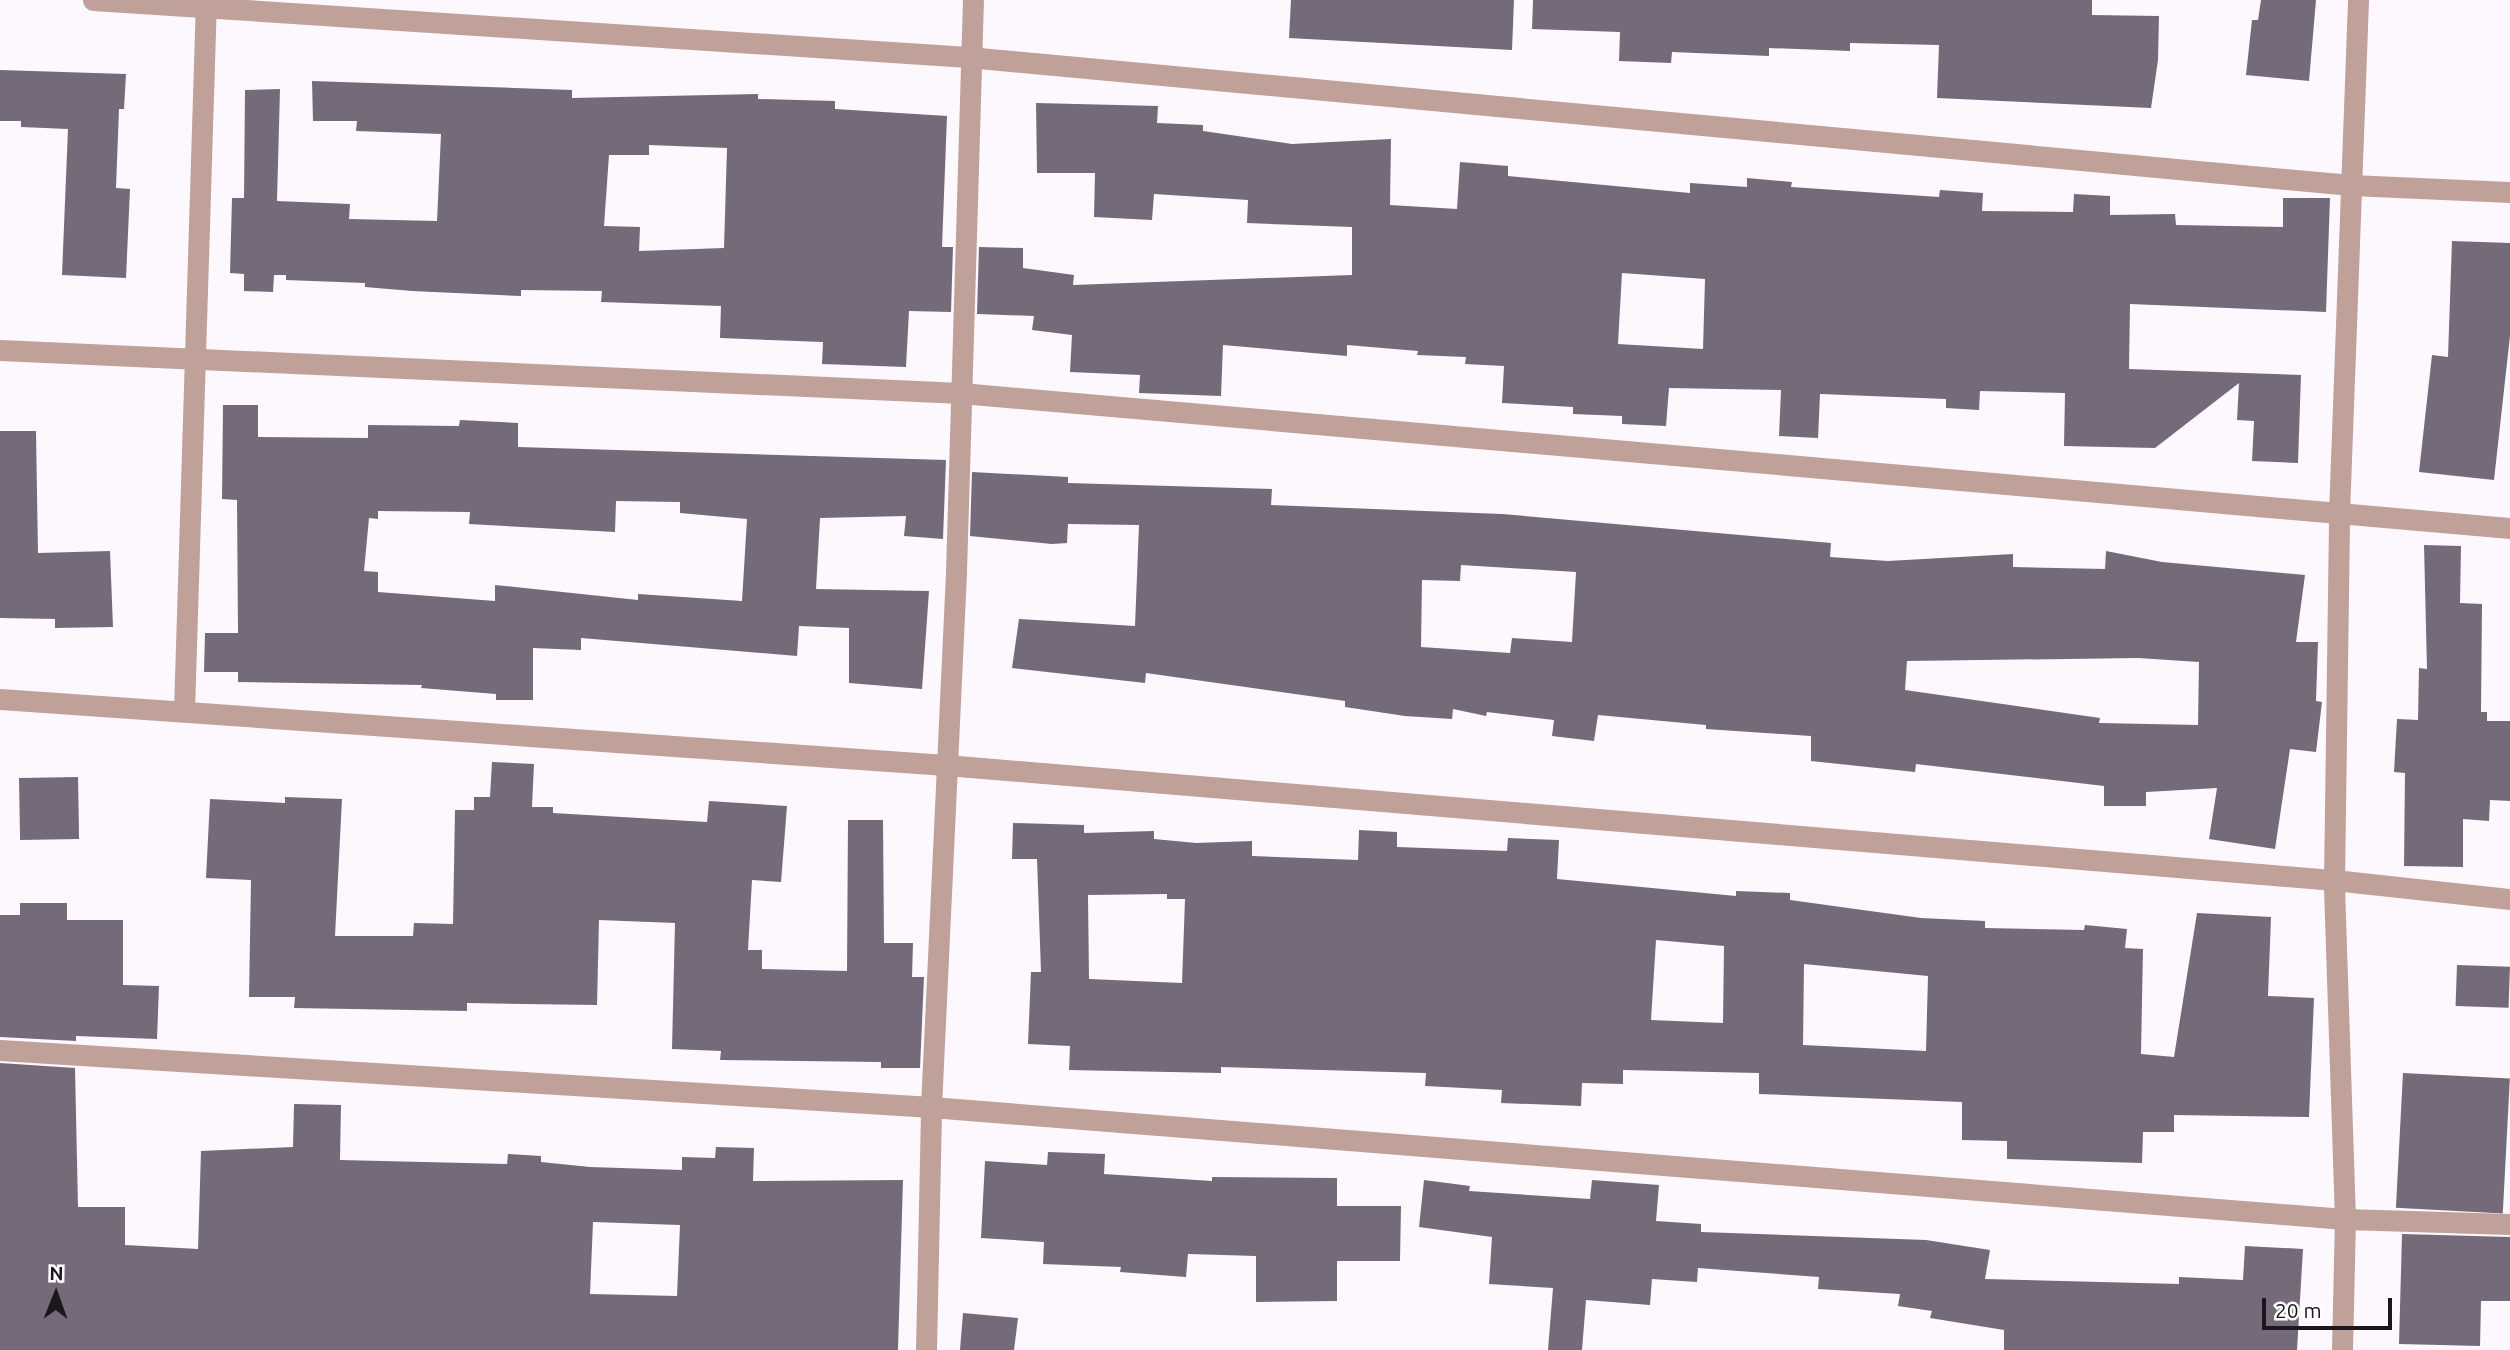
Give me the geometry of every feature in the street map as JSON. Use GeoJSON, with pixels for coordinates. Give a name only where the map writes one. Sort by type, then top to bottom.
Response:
{"type":"FeatureCollection","features":[{"type":"Feature","properties":{"kind":"street"},"geometry":{"type":"LineString","coordinates":[[93,0],[205,4],[968,57],[2351,185],[2510,192]]}},
{"type":"Feature","properties":{"kind":"street"},"geometry":{"type":"LineString","coordinates":[[926,1350],[931,1107],[961,393],[968,57],[973,0]]}},
{"type":"Feature","properties":{"kind":"street"},"geometry":{"type":"LineString","coordinates":[[2342,1350],[2345,1219],[2334,880],[2339,514],[2358,0]]}},
{"type":"Feature","properties":{"kind":"street"},"geometry":{"type":"LineString","coordinates":[[184,711],[205,4]]}},
{"type":"Feature","properties":{"kind":"street"},"geometry":{"type":"LineString","coordinates":[[0,350],[195,361],[961,393],[2510,528]]}},
{"type":"Feature","properties":{"kind":"street"},"geometry":{"type":"LineString","coordinates":[[0,699],[946,765],[2334,880],[2510,899]]}},
{"type":"Feature","properties":{"kind":"street"},"geometry":{"type":"LineString","coordinates":[[0,1050],[931,1107],[2345,1219],[2510,1224]]}},
{"type":"Feature","properties":{"kind":"building"},"geometry":{"type":"Polygon","coordinates":[[[1291,0],[1514,0],[1512,50],[1289,38],[1291,0]]]}},
{"type":"Feature","properties":{"kind":"building"},"geometry":{"type":"Polygon","coordinates":[[[1533,0],[2092,0],[2092,15],[2159,16],[2158,60],[2151,108],[1937,98],[1939,45],[1850,43],[1850,51],[1769,48],[1769,56],[1672,52],[1671,63],[1619,61],[1620,32],[1532,29],[1533,0]]]}},
{"type":"Feature","properties":{"kind":"building"},"geometry":{"type":"Polygon","coordinates":[[[2261,0],[2316,0],[2309,81],[2246,75],[2252,20],[2258,20],[2261,0]]]}},
{"type":"Feature","properties":{"kind":"building"},"geometry":{"type":"Polygon","coordinates":[[[0,70],[126,74],[124,109],[119,109],[116,188],[130,189],[126,278],[62,275],[68,129],[21,127],[21,121],[0,121],[0,70]]]}},
{"type":"Feature","properties":{"kind":"building"},"geometry":{"type":"Polygon","coordinates":[[[312,81],[572,90],[572,98],[758,94],[758,99],[835,101],[835,109],[947,116],[942,247],[953,247],[951,312],[909,311],[906,367],[822,364],[823,342],[720,338],[721,306],[601,302],[602,291],[521,290],[521,296],[412,291],[365,287],[365,283],[286,280],[286,275],[274,275],[273,292],[244,291],[244,274],[230,273],[232,198],[244,198],[245,90],[280,89],[277,201],[350,204],[349,219],[437,221],[441,134],[356,131],[357,121],[313,121],[312,81]],[[649,145],[649,155],[609,155],[604,226],[640,227],[639,251],[724,248],[727,148],[649,145]]]}},
{"type":"Feature","properties":{"kind":"building"},"geometry":{"type":"Polygon","coordinates":[[[1036,103],[1158,106],[1157,123],[1203,125],[1203,131],[1292,144],[1391,139],[1390,205],[1457,209],[1460,162],[1508,166],[1508,176],[1690,193],[1690,183],[1747,187],[1747,178],[1792,182],[1791,187],[1939,197],[1940,190],[1983,193],[1982,211],[2073,212],[2074,194],[2110,196],[2110,215],[2175,214],[2176,225],[2283,227],[2283,198],[2330,198],[2326,312],[2130,304],[2129,369],[2301,375],[2298,463],[2252,461],[2254,421],[2237,420],[2239,383],[2155,448],[2064,446],[2065,393],[1980,391],[1979,410],[1946,408],[1946,399],[1820,394],[1818,438],[1779,436],[1781,390],[1669,388],[1666,426],[1622,424],[1622,416],[1573,414],[1573,407],[1502,403],[1504,366],[1465,364],[1466,357],[1417,355],[1418,351],[1347,345],[1347,356],[1223,345],[1221,396],[1139,393],[1140,375],[1070,372],[1072,335],[1032,330],[1034,316],[977,314],[979,247],[1023,248],[1023,268],[1074,275],[1073,285],[1352,275],[1352,227],[1247,223],[1248,200],[1154,194],[1152,220],[1094,217],[1095,173],[1037,173],[1036,103]],[[1622,273],[1618,344],[1703,349],[1705,279],[1622,273]]]}},
{"type":"Feature","properties":{"kind":"building"},"geometry":{"type":"Polygon","coordinates":[[[2452,241],[2510,243],[2510,336],[2494,480],[2419,472],[2432,355],[2448,357],[2452,241]]]}},
{"type":"Feature","properties":{"kind":"building"},"geometry":{"type":"Polygon","coordinates":[[[223,405],[258,405],[258,437],[368,438],[368,425],[459,426],[460,420],[518,423],[518,447],[946,460],[943,539],[904,536],[906,516],[820,518],[816,589],[929,591],[922,689],[849,683],[849,628],[799,626],[797,656],[581,638],[581,650],[533,648],[533,700],[496,700],[496,694],[421,688],[422,685],[238,682],[238,672],[204,672],[205,633],[238,633],[237,500],[222,499],[223,405]],[[616,501],[615,532],[469,524],[470,512],[378,511],[378,519],[369,518],[364,571],[378,572],[378,592],[495,601],[495,585],[638,600],[638,594],[742,601],[747,519],[680,513],[680,502],[616,501]]]}},
{"type":"Feature","properties":{"kind":"building"},"geometry":{"type":"Polygon","coordinates":[[[0,431],[36,431],[38,553],[110,551],[113,627],[55,628],[55,619],[0,618],[0,431]]]}},
{"type":"Feature","properties":{"kind":"building"},"geometry":{"type":"Polygon","coordinates":[[[972,472],[1068,477],[1068,483],[1272,489],[1271,505],[1502,514],[1831,543],[1830,557],[1888,561],[2013,554],[2013,567],[2105,569],[2106,551],[2162,562],[2305,575],[2296,642],[2318,642],[2316,701],[2322,702],[2316,752],[2290,749],[2275,849],[2209,839],[2217,788],[2146,792],[2146,806],[2104,806],[2104,786],[1916,764],[1915,772],[1811,761],[1811,736],[1706,729],[1706,725],[1598,715],[1594,741],[1552,736],[1554,720],[1487,712],[1486,716],[1453,709],[1452,719],[1405,716],[1345,707],[1345,701],[1146,673],[1145,683],[1012,668],[1019,619],[1135,626],[1139,525],[1068,524],[1067,543],[1052,544],[970,536],[972,472]],[[1461,565],[1460,581],[1422,580],[1421,647],[1510,653],[1512,638],[1572,642],[1576,572],[1461,565]],[[2138,658],[1907,661],[1905,690],[2100,718],[2099,723],[2198,725],[2199,662],[2138,658]]]}},
{"type":"Feature","properties":{"kind":"building"},"geometry":{"type":"Polygon","coordinates":[[[2424,545],[2461,546],[2460,603],[2482,604],[2481,712],[2487,712],[2487,721],[2510,721],[2510,801],[2490,800],[2489,821],[2463,819],[2463,867],[2404,866],[2405,773],[2394,772],[2397,719],[2418,720],[2419,668],[2427,669],[2424,545]]]}},
{"type":"Feature","properties":{"kind":"building"},"geometry":{"type":"Polygon","coordinates":[[[492,762],[534,764],[532,807],[553,807],[553,813],[707,822],[709,801],[787,806],[781,882],[752,880],[748,950],[762,950],[762,969],[847,971],[848,820],[883,820],[884,943],[913,943],[912,977],[924,977],[920,1068],[881,1068],[881,1062],[720,1060],[721,1051],[672,1049],[675,923],[599,920],[597,1005],[467,1003],[467,1011],[294,1008],[295,997],[249,997],[251,880],[206,878],[210,799],[285,803],[285,797],[342,799],[335,936],[413,936],[414,923],[453,924],[455,810],[474,810],[474,797],[490,797],[492,762]]]}},
{"type":"Feature","properties":{"kind":"building"},"geometry":{"type":"Polygon","coordinates":[[[78,777],[79,839],[20,840],[19,778],[78,777]]]}},
{"type":"Feature","properties":{"kind":"building"},"geometry":{"type":"Polygon","coordinates":[[[1013,823],[1084,825],[1084,833],[1154,831],[1154,839],[1196,843],[1252,841],[1252,856],[1358,860],[1359,830],[1397,832],[1397,847],[1507,851],[1508,838],[1559,840],[1557,879],[1736,896],[1736,891],[1790,893],[1790,900],[1921,918],[1985,921],[1985,928],[2084,930],[2085,925],[2127,929],[2125,948],[2143,949],[2141,1054],[2174,1057],[2197,913],[2271,917],[2268,996],[2314,998],[2309,1117],[2174,1115],[2174,1132],[2143,1132],[2142,1163],[2007,1159],[2007,1141],[1962,1140],[1962,1102],[1759,1094],[1759,1073],[1623,1070],[1623,1084],[1582,1083],[1581,1106],[1501,1103],[1502,1090],[1425,1086],[1426,1073],[1221,1067],[1221,1073],[1069,1070],[1070,1046],[1028,1044],[1031,972],[1041,972],[1037,859],[1012,859],[1013,823]],[[1167,894],[1088,895],[1089,979],[1182,983],[1185,899],[1167,899],[1167,894]],[[1656,940],[1651,1020],[1723,1023],[1724,946],[1656,940]],[[1804,964],[1803,1045],[1926,1051],[1928,976],[1804,964]]]}},
{"type":"Feature","properties":{"kind":"building"},"geometry":{"type":"Polygon","coordinates":[[[20,903],[67,903],[67,920],[123,920],[123,985],[159,986],[157,1039],[76,1036],[76,1041],[0,1037],[0,915],[20,915],[20,903]]]}},
{"type":"Feature","properties":{"kind":"building"},"geometry":{"type":"Polygon","coordinates":[[[2457,965],[2510,967],[2509,1008],[2456,1006],[2457,965]]]}},
{"type":"Feature","properties":{"kind":"building"},"geometry":{"type":"Polygon","coordinates":[[[0,1063],[75,1068],[78,1207],[125,1207],[125,1245],[198,1249],[201,1151],[293,1147],[294,1104],[341,1105],[340,1160],[507,1164],[508,1154],[541,1156],[541,1162],[590,1167],[682,1170],[682,1157],[715,1158],[716,1147],[754,1148],[753,1181],[903,1180],[898,1350],[0,1350],[0,1063]],[[593,1222],[590,1294],[677,1296],[680,1225],[593,1222]]]}},
{"type":"Feature","properties":{"kind":"building"},"geometry":{"type":"Polygon","coordinates":[[[2403,1073],[2510,1079],[2503,1213],[2396,1208],[2403,1073]]]}},
{"type":"Feature","properties":{"kind":"building"},"geometry":{"type":"Polygon","coordinates":[[[1048,1152],[1105,1154],[1104,1174],[1212,1181],[1212,1177],[1337,1178],[1337,1206],[1401,1206],[1400,1261],[1337,1261],[1337,1301],[1256,1302],[1256,1256],[1188,1254],[1186,1277],[1120,1272],[1121,1267],[1043,1264],[1044,1242],[981,1238],[985,1161],[1047,1165],[1048,1152]]]}},
{"type":"Feature","properties":{"kind":"building"},"geometry":{"type":"Polygon","coordinates":[[[1424,1180],[1470,1186],[1469,1191],[1590,1199],[1592,1180],[1659,1185],[1656,1221],[1701,1224],[1701,1232],[1926,1240],[1990,1250],[1985,1279],[2179,1284],[2179,1277],[2243,1280],[2245,1246],[2303,1249],[2297,1350],[2004,1350],[2004,1330],[1930,1318],[1932,1311],[1898,1306],[1900,1294],[1818,1289],[1819,1277],[1698,1268],[1697,1282],[1652,1279],[1650,1305],[1586,1300],[1582,1350],[1548,1350],[1553,1288],[1489,1284],[1492,1237],[1419,1227],[1424,1180]]]}},
{"type":"Feature","properties":{"kind":"building"},"geometry":{"type":"Polygon","coordinates":[[[2402,1234],[2510,1237],[2510,1301],[2481,1301],[2480,1346],[2399,1344],[2402,1234]]]}},
{"type":"Feature","properties":{"kind":"building"},"geometry":{"type":"Polygon","coordinates":[[[963,1313],[1018,1318],[1014,1350],[960,1350],[963,1313]]]}}]}
